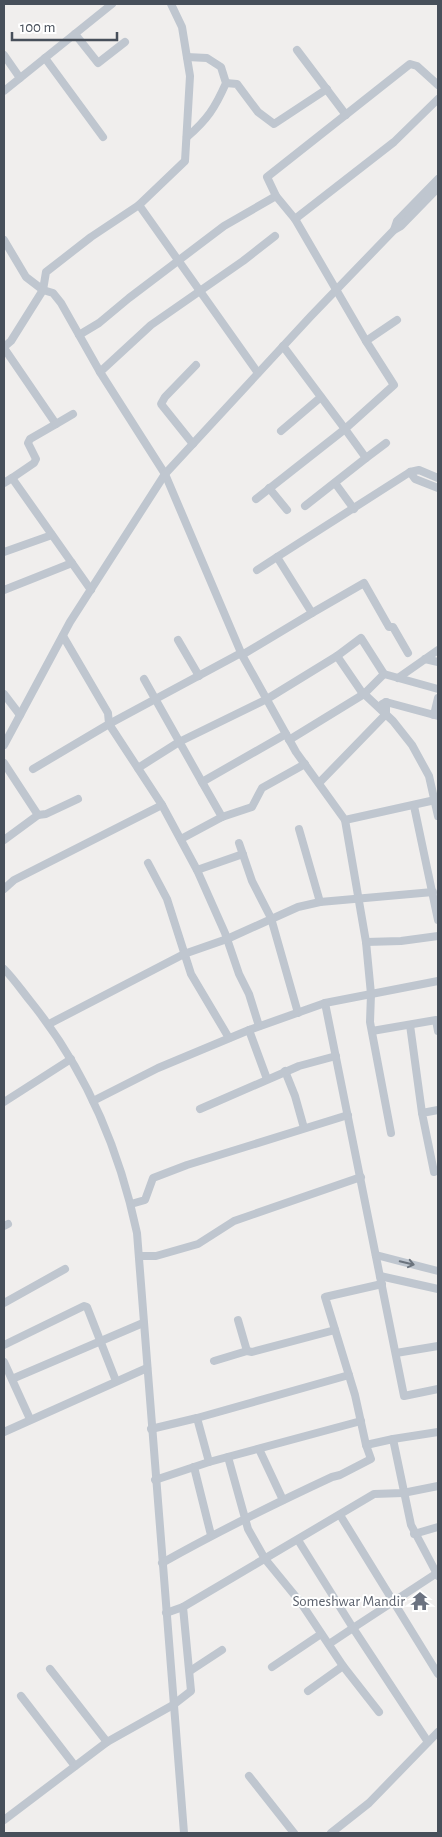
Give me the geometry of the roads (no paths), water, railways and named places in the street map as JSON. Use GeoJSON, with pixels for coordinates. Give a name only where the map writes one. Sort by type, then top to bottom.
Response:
{"type":"FeatureCollection","features":[{"type":"Feature","properties":{"kind":"street"},"geometry":{"type":"LineString","coordinates":[[4,91],[112,4]]}},
{"type":"Feature","properties":{"kind":"street"},"geometry":{"type":"LineString","coordinates":[[56,424],[4,348],[11,341],[44,290],[46,272],[92,237],[139,205],[185,161],[190,76],[182,27],[171,4]]}},
{"type":"Feature","properties":{"kind":"street"},"geometry":{"type":"LineString","coordinates":[[76,34],[98,62],[124,42]]}},
{"type":"Feature","properties":{"kind":"street"},"geometry":{"type":"LineString","coordinates":[[297,50],[346,115]]}},
{"type":"Feature","properties":{"kind":"street"},"geometry":{"type":"LineString","coordinates":[[4,55],[20,78]]}},
{"type":"Feature","properties":{"kind":"street"},"geometry":{"type":"LineString","coordinates":[[186,137],[204,122],[218,103],[226,83],[221,67],[207,58],[187,57]]}},
{"type":"Feature","properties":{"kind":"street"},"geometry":{"type":"LineString","coordinates":[[46,58],[103,137]]}},
{"type":"Feature","properties":{"kind":"street"},"geometry":{"type":"LineString","coordinates":[[256,499],[345,429],[394,385],[294,219],[276,196],[268,177],[410,64],[417,66],[438,85]]}},
{"type":"Feature","properties":{"kind":"street"},"geometry":{"type":"LineString","coordinates":[[226,83],[237,84],[258,112],[274,124],[327,89]]}},
{"type":"Feature","properties":{"kind":"street"},"geometry":{"type":"LineString","coordinates":[[294,219],[394,142],[438,99]]}},
{"type":"Feature","properties":{"kind":"street"},"geometry":{"type":"LineString","coordinates":[[394,230],[397,222],[438,179]]}},
{"type":"Feature","properties":{"kind":"street"},"geometry":{"type":"LineString","coordinates":[[4,746],[63,636],[165,474],[337,289],[438,188]]}},
{"type":"Feature","properties":{"kind":"street"},"geometry":{"type":"LineString","coordinates":[[79,334],[99,323],[224,226],[276,196]]}},
{"type":"Feature","properties":{"kind":"street"},"geometry":{"type":"LineString","coordinates":[[139,205],[258,373]]}},
{"type":"Feature","properties":{"kind":"street"},"geometry":{"type":"LineString","coordinates":[[100,372],[151,325],[243,261],[275,236]]}},
{"type":"Feature","properties":{"kind":"street"},"geometry":{"type":"LineString","coordinates":[[4,240],[14,260],[26,277],[44,290],[53,293],[100,372],[165,474],[242,654],[288,737],[345,820],[366,942],[371,994],[370,1022],[391,1133]]}},
{"type":"Feature","properties":{"kind":"street"},"geometry":{"type":"LineString","coordinates":[[366,341],[397,320]]}},
{"type":"Feature","properties":{"kind":"street"},"geometry":{"type":"LineString","coordinates":[[283,346],[366,458]]}},
{"type":"Feature","properties":{"kind":"street"},"geometry":{"type":"LineString","coordinates":[[193,444],[161,404],[165,397],[196,365]]}},
{"type":"Feature","properties":{"kind":"street"},"geometry":{"type":"LineString","coordinates":[[281,431],[321,397]]}},
{"type":"Feature","properties":{"kind":"street"},"geometry":{"type":"LineString","coordinates":[[4,483],[34,463],[36,458],[28,443],[30,439],[72,414]]}},
{"type":"Feature","properties":{"kind":"street"},"geometry":{"type":"LineString","coordinates":[[305,506],[386,443]]}},
{"type":"Feature","properties":{"kind":"street"},"geometry":{"type":"LineString","coordinates":[[258,570],[410,472],[419,470],[438,478]]}},
{"type":"Feature","properties":{"kind":"street"},"geometry":{"type":"LineString","coordinates":[[410,472],[415,479],[438,488]]}},
{"type":"Feature","properties":{"kind":"street"},"geometry":{"type":"LineString","coordinates":[[12,478],[91,590]]}},
{"type":"Feature","properties":{"kind":"street"},"geometry":{"type":"LineString","coordinates":[[335,483],[354,509]]}},
{"type":"Feature","properties":{"kind":"street"},"geometry":{"type":"LineString","coordinates":[[270,488],[287,510]]}},
{"type":"Feature","properties":{"kind":"street"},"geometry":{"type":"LineString","coordinates":[[4,552],[52,534]]}},
{"type":"Feature","properties":{"kind":"street"},"geometry":{"type":"LineString","coordinates":[[277,557],[312,613]]}},
{"type":"Feature","properties":{"kind":"street"},"geometry":{"type":"LineString","coordinates":[[4,590],[72,563]]}},
{"type":"Feature","properties":{"kind":"street"},"geometry":{"type":"LineString","coordinates":[[33,769],[109,724],[242,654],[364,583],[388,627],[393,627],[408,653]]}},
{"type":"Feature","properties":{"kind":"street"},"geometry":{"type":"LineString","coordinates":[[63,636],[108,713],[109,724],[162,805],[197,870],[249,994],[259,1026]]}},
{"type":"Feature","properties":{"kind":"street"},"geometry":{"type":"LineString","coordinates":[[138,768],[179,742],[267,699],[337,656],[361,638],[384,674],[438,689]]}},
{"type":"Feature","properties":{"kind":"street"},"geometry":{"type":"LineString","coordinates":[[178,640],[199,676]]}},
{"type":"Feature","properties":{"kind":"street"},"geometry":{"type":"LineString","coordinates":[[398,678],[438,650]]}},
{"type":"Feature","properties":{"kind":"street"},"geometry":{"type":"LineString","coordinates":[[337,656],[364,694],[386,714],[412,745],[429,776],[437,801],[438,816]]}},
{"type":"Feature","properties":{"kind":"street"},"geometry":{"type":"LineString","coordinates":[[426,658],[438,662]]}},
{"type":"Feature","properties":{"kind":"street"},"geometry":{"type":"LineString","coordinates":[[202,782],[288,737],[364,694],[384,674]]}},
{"type":"Feature","properties":{"kind":"street"},"geometry":{"type":"LineString","coordinates":[[144,679],[154,700],[222,817]]}},
{"type":"Feature","properties":{"kind":"street"},"geometry":{"type":"LineString","coordinates":[[4,694],[20,716]]}},
{"type":"Feature","properties":{"kind":"street"},"geometry":{"type":"LineString","coordinates":[[378,707],[386,702],[436,716],[438,698]]}},
{"type":"Feature","properties":{"kind":"street"},"geometry":{"type":"LineString","coordinates":[[318,783],[386,714],[386,702]]}},
{"type":"Feature","properties":{"kind":"street"},"geometry":{"type":"LineString","coordinates":[[4,763],[38,815]]}},
{"type":"Feature","properties":{"kind":"street"},"geometry":{"type":"LineString","coordinates":[[180,839],[222,817],[252,807],[262,788],[305,764]]}},
{"type":"Feature","properties":{"kind":"street"},"geometry":{"type":"LineString","coordinates":[[4,840],[38,815],[46,814],[78,799]]}},
{"type":"Feature","properties":{"kind":"street"},"geometry":{"type":"LineString","coordinates":[[345,820],[437,801]]}},
{"type":"Feature","properties":{"kind":"street"},"geometry":{"type":"LineString","coordinates":[[4,889],[14,880],[162,805]]}},
{"type":"Feature","properties":{"kind":"street"},"geometry":{"type":"LineString","coordinates":[[414,806],[438,920]]}},
{"type":"Feature","properties":{"kind":"street"},"geometry":{"type":"LineString","coordinates":[[298,829],[320,902]]}},
{"type":"Feature","properties":{"kind":"street"},"geometry":{"type":"LineString","coordinates":[[239,843],[252,881],[271,918],[298,1012]]}},
{"type":"Feature","properties":{"kind":"street"},"geometry":{"type":"LineString","coordinates":[[197,870],[243,854]]}},
{"type":"Feature","properties":{"kind":"street"},"geometry":{"type":"LineString","coordinates":[[148,863],[166,899],[191,974],[229,1038]]}},
{"type":"Feature","properties":{"kind":"street"},"geometry":{"type":"LineString","coordinates":[[49,1024],[184,954],[227,939],[298,907],[320,902],[433,892]]}},
{"type":"Feature","properties":{"kind":"street"},"geometry":{"type":"LineString","coordinates":[[366,942],[401,941],[438,936]]}},
{"type":"Feature","properties":{"kind":"street"},"geometry":{"type":"LineString","coordinates":[[4,970],[49,1024],[87,1086],[114,1149],[131,1204],[137,1232],[184,1833]]}},
{"type":"Feature","properties":{"kind":"street"},"geometry":{"type":"LineString","coordinates":[[94,1101],[158,1068],[298,1012],[325,1003],[438,981]]}},
{"type":"Feature","properties":{"kind":"street"},"geometry":{"type":"LineString","coordinates":[[325,1003],[404,1396],[438,1389]]}},
{"type":"Feature","properties":{"kind":"street"},"geometry":{"type":"LineString","coordinates":[[372,1031],[436,1020],[438,1031]]}},
{"type":"Feature","properties":{"kind":"street"},"geometry":{"type":"LineString","coordinates":[[410,1025],[422,1113],[434,1172]]}},
{"type":"Feature","properties":{"kind":"street"},"geometry":{"type":"LineString","coordinates":[[249,1030],[267,1079]]}},
{"type":"Feature","properties":{"kind":"street"},"geometry":{"type":"LineString","coordinates":[[200,1109],[267,1079],[336,1056]]}},
{"type":"Feature","properties":{"kind":"street"},"geometry":{"type":"LineString","coordinates":[[4,1102],[70,1059]]}},
{"type":"Feature","properties":{"kind":"street"},"geometry":{"type":"LineString","coordinates":[[285,1072],[295,1096],[304,1128]]}},
{"type":"Feature","properties":{"kind":"street"},"geometry":{"type":"LineString","coordinates":[[422,1113],[438,1110]]}},
{"type":"Feature","properties":{"kind":"street"},"geometry":{"type":"LineString","coordinates":[[131,1204],[146,1200],[153,1178],[187,1165],[348,1115]]}},
{"type":"Feature","properties":{"kind":"street"},"geometry":{"type":"LineString","coordinates":[[138,1256],[156,1256],[198,1244],[234,1221],[361,1177]]}},
{"type":"Feature","properties":{"kind":"street"},"geometry":{"type":"LineString","coordinates":[[376,1255],[438,1271]]}},
{"type":"Feature","properties":{"kind":"street"},"geometry":{"type":"LineString","coordinates":[[5,1299],[65,1269]]}},
{"type":"Feature","properties":{"kind":"street"},"geometry":{"type":"LineString","coordinates":[[162,1563],[210,1535],[283,1500],[340,1476],[371,1459],[349,1375],[325,1297],[381,1280],[438,1289]]}},
{"type":"Feature","properties":{"kind":"street"},"geometry":{"type":"LineString","coordinates":[[4,1345],[85,1306],[89,1308],[116,1381]]}},
{"type":"Feature","properties":{"kind":"street"},"geometry":{"type":"LineString","coordinates":[[238,1320],[247,1352]]}},
{"type":"Feature","properties":{"kind":"street"},"geometry":{"type":"LineString","coordinates":[[12,1379],[143,1323]]}},
{"type":"Feature","properties":{"kind":"street"},"geometry":{"type":"LineString","coordinates":[[214,1362],[335,1330]]}},
{"type":"Feature","properties":{"kind":"street"},"geometry":{"type":"LineString","coordinates":[[396,1353],[438,1346]]}},
{"type":"Feature","properties":{"kind":"street"},"geometry":{"type":"LineString","coordinates":[[4,1362],[30,1419]]}},
{"type":"Feature","properties":{"kind":"street"},"geometry":{"type":"LineString","coordinates":[[4,1432],[147,1368]]}},
{"type":"Feature","properties":{"kind":"street"},"geometry":{"type":"LineString","coordinates":[[151,1429],[349,1375]]}},
{"type":"Feature","properties":{"kind":"street"},"geometry":{"type":"LineString","coordinates":[[197,1418],[209,1462]]}},
{"type":"Feature","properties":{"kind":"street"},"geometry":{"type":"LineString","coordinates":[[155,1480],[209,1462],[361,1421]]}},
{"type":"Feature","properties":{"kind":"street"},"geometry":{"type":"LineString","coordinates":[[366,1444],[438,1432]]}},
{"type":"Feature","properties":{"kind":"street"},"geometry":{"type":"LineString","coordinates":[[329,1644],[393,1601],[437,1575],[414,1534],[403,1493],[393,1439]]}},
{"type":"Feature","properties":{"kind":"street"},"geometry":{"type":"LineString","coordinates":[[259,1449],[283,1500]]}},
{"type":"Feature","properties":{"kind":"street"},"geometry":{"type":"LineString","coordinates":[[228,1457],[248,1529],[265,1559],[301,1603],[343,1666],[379,1712]]}},
{"type":"Feature","properties":{"kind":"street"},"geometry":{"type":"LineString","coordinates":[[194,1467],[210,1535]]}},
{"type":"Feature","properties":{"kind":"street"},"geometry":{"type":"LineString","coordinates":[[166,1613],[183,1607],[374,1494],[403,1493],[438,1486]]}},
{"type":"Feature","properties":{"kind":"street"},"geometry":{"type":"LineString","coordinates":[[340,1515],[438,1674]]}},
{"type":"Feature","properties":{"kind":"street"},"geometry":{"type":"LineString","coordinates":[[414,1534],[438,1527]]}},
{"type":"Feature","properties":{"kind":"street"},"geometry":{"type":"LineString","coordinates":[[298,1540],[353,1628],[438,1745]]}},
{"type":"Feature","properties":{"kind":"street"},"geometry":{"type":"LineString","coordinates":[[4,1820],[107,1742],[173,1704],[191,1691],[183,1607]]}},
{"type":"Feature","properties":{"kind":"street"},"geometry":{"type":"LineString","coordinates":[[272,1667],[321,1634]]}},
{"type":"Feature","properties":{"kind":"street"},"geometry":{"type":"LineString","coordinates":[[190,1671],[222,1650]]}},
{"type":"Feature","properties":{"kind":"street"},"geometry":{"type":"LineString","coordinates":[[308,1691],[343,1666]]}},
{"type":"Feature","properties":{"kind":"street"},"geometry":{"type":"LineString","coordinates":[[50,1669],[107,1742]]}},
{"type":"Feature","properties":{"kind":"street"},"geometry":{"type":"LineString","coordinates":[[21,1696],[75,1766]]}},
{"type":"Feature","properties":{"kind":"street"},"geometry":{"type":"LineString","coordinates":[[331,1833],[369,1802],[433,1738]]}},
{"type":"Feature","properties":{"kind":"street"},"geometry":{"type":"LineString","coordinates":[[249,1776],[294,1833]]}},
{"type":"Feature","properties":{"kind":"place","name":"Someshwar Mandir"},"geometry":{"type":"Point","coordinates":[420,1601]}}]}
